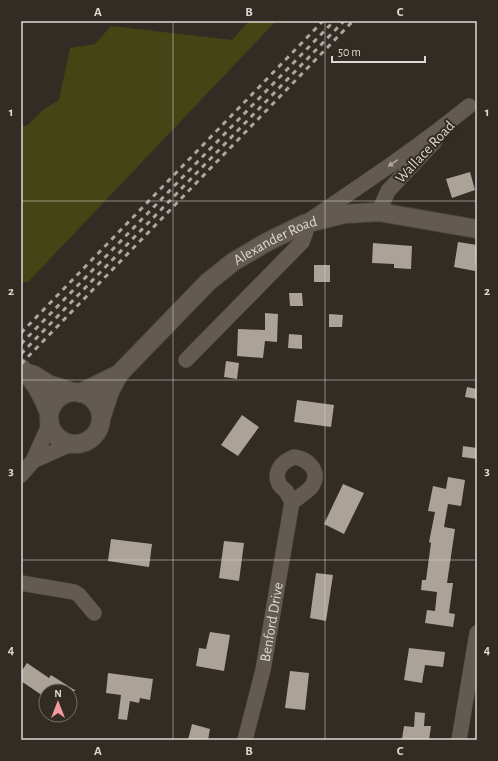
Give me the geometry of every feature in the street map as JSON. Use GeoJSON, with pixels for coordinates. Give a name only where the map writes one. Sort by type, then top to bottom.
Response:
{"type":"FeatureCollection","features":[{"type":"Feature","properties":{"kind":"street","name":"Wallace Road"},"geometry":{"type":"LineString","coordinates":[[380,212],[388,191],[473,102]]}},
{"type":"Feature","properties":{"kind":"street"},"geometry":{"type":"LineString","coordinates":[[186,360],[302,242],[306,231],[304,224],[448,124],[473,102]]}},
{"type":"Feature","properties":{"kind":"street","name":"Alexander Road"},"geometry":{"type":"LineString","coordinates":[[101,418],[110,391],[119,374],[208,282],[223,269],[255,248],[304,224],[344,214],[380,212],[477,228]]}},
{"type":"Feature","properties":{"kind":"street"},"geometry":{"type":"LineString","coordinates":[[24,370],[48,384],[89,396],[100,409],[100,427],[96,435],[89,441],[80,444],[71,444],[57,438],[52,432],[42,396],[24,370]]}},
{"type":"Feature","properties":{"kind":"street","name":"Alexander Road"},"geometry":{"type":"LineString","coordinates":[[77,392],[119,374]]}},
{"type":"Feature","properties":{"kind":"street"},"geometry":{"type":"LineString","coordinates":[[21,475],[33,461],[49,419],[51,407],[58,398],[67,393],[77,392]]}},
{"type":"Feature","properties":{"kind":"street"},"geometry":{"type":"LineString","coordinates":[[33,461],[71,444]]}},
{"type":"Feature","properties":{"kind":"street","name":"Benford Drive"},"geometry":{"type":"LineString","coordinates":[[245,740],[263,670],[292,502]]}},
{"type":"Feature","properties":{"kind":"street"},"geometry":{"type":"LineString","coordinates":[[21,583],[74,592],[79,595],[94,613]]}},
{"type":"Feature","properties":{"kind":"street"},"geometry":{"type":"LineString","coordinates":[[460,740],[477,633]]}},
{"type":"Feature","properties":{"kind":"shaded area"},"geometry":{"type":"Polygon","coordinates":[[[249,21],[276,21],[28,282],[21,282],[21,127],[28,125],[44,109],[59,100],[70,48],[95,44],[111,26],[232,40],[249,21]]]}},
{"type":"Feature","properties":{"kind":"building"},"geometry":{"type":"Polygon","coordinates":[[[470,172],[475,190],[452,198],[446,179],[470,172]]]}},
{"type":"Feature","properties":{"kind":"building"},"geometry":{"type":"Polygon","coordinates":[[[458,242],[477,245],[475,271],[454,267],[458,242]]]}},
{"type":"Feature","properties":{"kind":"building"},"geometry":{"type":"Polygon","coordinates":[[[373,243],[412,246],[411,269],[394,268],[394,264],[372,263],[373,243]]]}},
{"type":"Feature","properties":{"kind":"building"},"geometry":{"type":"Polygon","coordinates":[[[314,265],[330,265],[330,282],[314,282],[314,265]]]}},
{"type":"Feature","properties":{"kind":"building"},"geometry":{"type":"Polygon","coordinates":[[[289,293],[302,293],[303,306],[290,306],[289,293]]]}},
{"type":"Feature","properties":{"kind":"building"},"geometry":{"type":"Polygon","coordinates":[[[265,313],[278,314],[277,342],[265,341],[263,358],[237,356],[238,329],[265,330],[265,313]]]}},
{"type":"Feature","properties":{"kind":"building"},"geometry":{"type":"Polygon","coordinates":[[[329,314],[343,315],[342,327],[329,327],[329,314]]]}},
{"type":"Feature","properties":{"kind":"building"},"geometry":{"type":"Polygon","coordinates":[[[289,334],[302,335],[302,349],[288,348],[289,334]]]}},
{"type":"Feature","properties":{"kind":"building"},"geometry":{"type":"Polygon","coordinates":[[[226,361],[239,363],[237,379],[224,377],[226,361]]]}},
{"type":"Feature","properties":{"kind":"building"},"geometry":{"type":"Polygon","coordinates":[[[467,387],[477,389],[477,399],[465,397],[467,387]]]}},
{"type":"Feature","properties":{"kind":"building"},"geometry":{"type":"Polygon","coordinates":[[[297,400],[334,405],[331,427],[294,422],[297,400]]]}},
{"type":"Feature","properties":{"kind":"building"},"geometry":{"type":"Polygon","coordinates":[[[242,415],[259,427],[238,456],[221,445],[242,415]]]}},
{"type":"Feature","properties":{"kind":"building"},"geometry":{"type":"Polygon","coordinates":[[[463,446],[477,448],[477,459],[462,457],[463,446]]]}},
{"type":"Feature","properties":{"kind":"building"},"geometry":{"type":"Polygon","coordinates":[[[448,477],[465,480],[461,506],[448,504],[444,527],[455,529],[447,583],[453,583],[449,613],[455,614],[453,627],[425,623],[427,610],[435,611],[437,592],[421,590],[422,580],[426,580],[431,543],[429,542],[435,512],[428,511],[433,486],[446,489],[448,477]]]}},
{"type":"Feature","properties":{"kind":"building"},"geometry":{"type":"Polygon","coordinates":[[[343,484],[364,493],[344,534],[324,524],[343,484]]]}},
{"type":"Feature","properties":{"kind":"building"},"geometry":{"type":"Polygon","coordinates":[[[111,539],[152,544],[149,567],[108,561],[111,539]]]}},
{"type":"Feature","properties":{"kind":"building"},"geometry":{"type":"Polygon","coordinates":[[[224,541],[244,543],[239,581],[219,578],[224,541]]]}},
{"type":"Feature","properties":{"kind":"building"},"geometry":{"type":"Polygon","coordinates":[[[316,573],[333,575],[326,621],[310,618],[316,573]]]}},
{"type":"Feature","properties":{"kind":"building"},"geometry":{"type":"Polygon","coordinates":[[[210,632],[230,635],[224,671],[196,666],[199,648],[206,649],[210,632]]]}},
{"type":"Feature","properties":{"kind":"building"},"geometry":{"type":"Polygon","coordinates":[[[409,648],[445,652],[443,667],[425,665],[422,683],[404,680],[409,648]]]}},
{"type":"Feature","properties":{"kind":"building"},"geometry":{"type":"Polygon","coordinates":[[[27,663],[49,678],[51,675],[64,683],[38,683],[38,693],[21,681],[21,672],[27,663]]]}},
{"type":"Feature","properties":{"kind":"building"},"geometry":{"type":"Polygon","coordinates":[[[290,671],[309,673],[305,710],[285,708],[290,671]]]}},
{"type":"Feature","properties":{"kind":"building"},"geometry":{"type":"Polygon","coordinates":[[[108,673],[153,679],[150,700],[140,698],[139,703],[130,701],[127,720],[118,719],[121,695],[106,693],[108,673]]]}},
{"type":"Feature","properties":{"kind":"building"},"geometry":{"type":"Polygon","coordinates":[[[415,712],[425,713],[424,726],[431,726],[429,740],[402,739],[404,726],[414,727],[415,712]]]}},
{"type":"Feature","properties":{"kind":"building"},"geometry":{"type":"Polygon","coordinates":[[[192,724],[210,729],[208,740],[188,740],[192,724]]]}},
{"type":"Feature","properties":{"kind":"railway"},"geometry":{"type":"LineString","coordinates":[[21,333],[323,21]]}},
{"type":"Feature","properties":{"kind":"railway"},"geometry":{"type":"LineString","coordinates":[[21,344],[334,21]]}},
{"type":"Feature","properties":{"kind":"railway"},"geometry":{"type":"LineString","coordinates":[[21,354],[344,21]]}},
{"type":"Feature","properties":{"kind":"railway"},"geometry":{"type":"LineString","coordinates":[[21,364],[353,21]]}}]}
